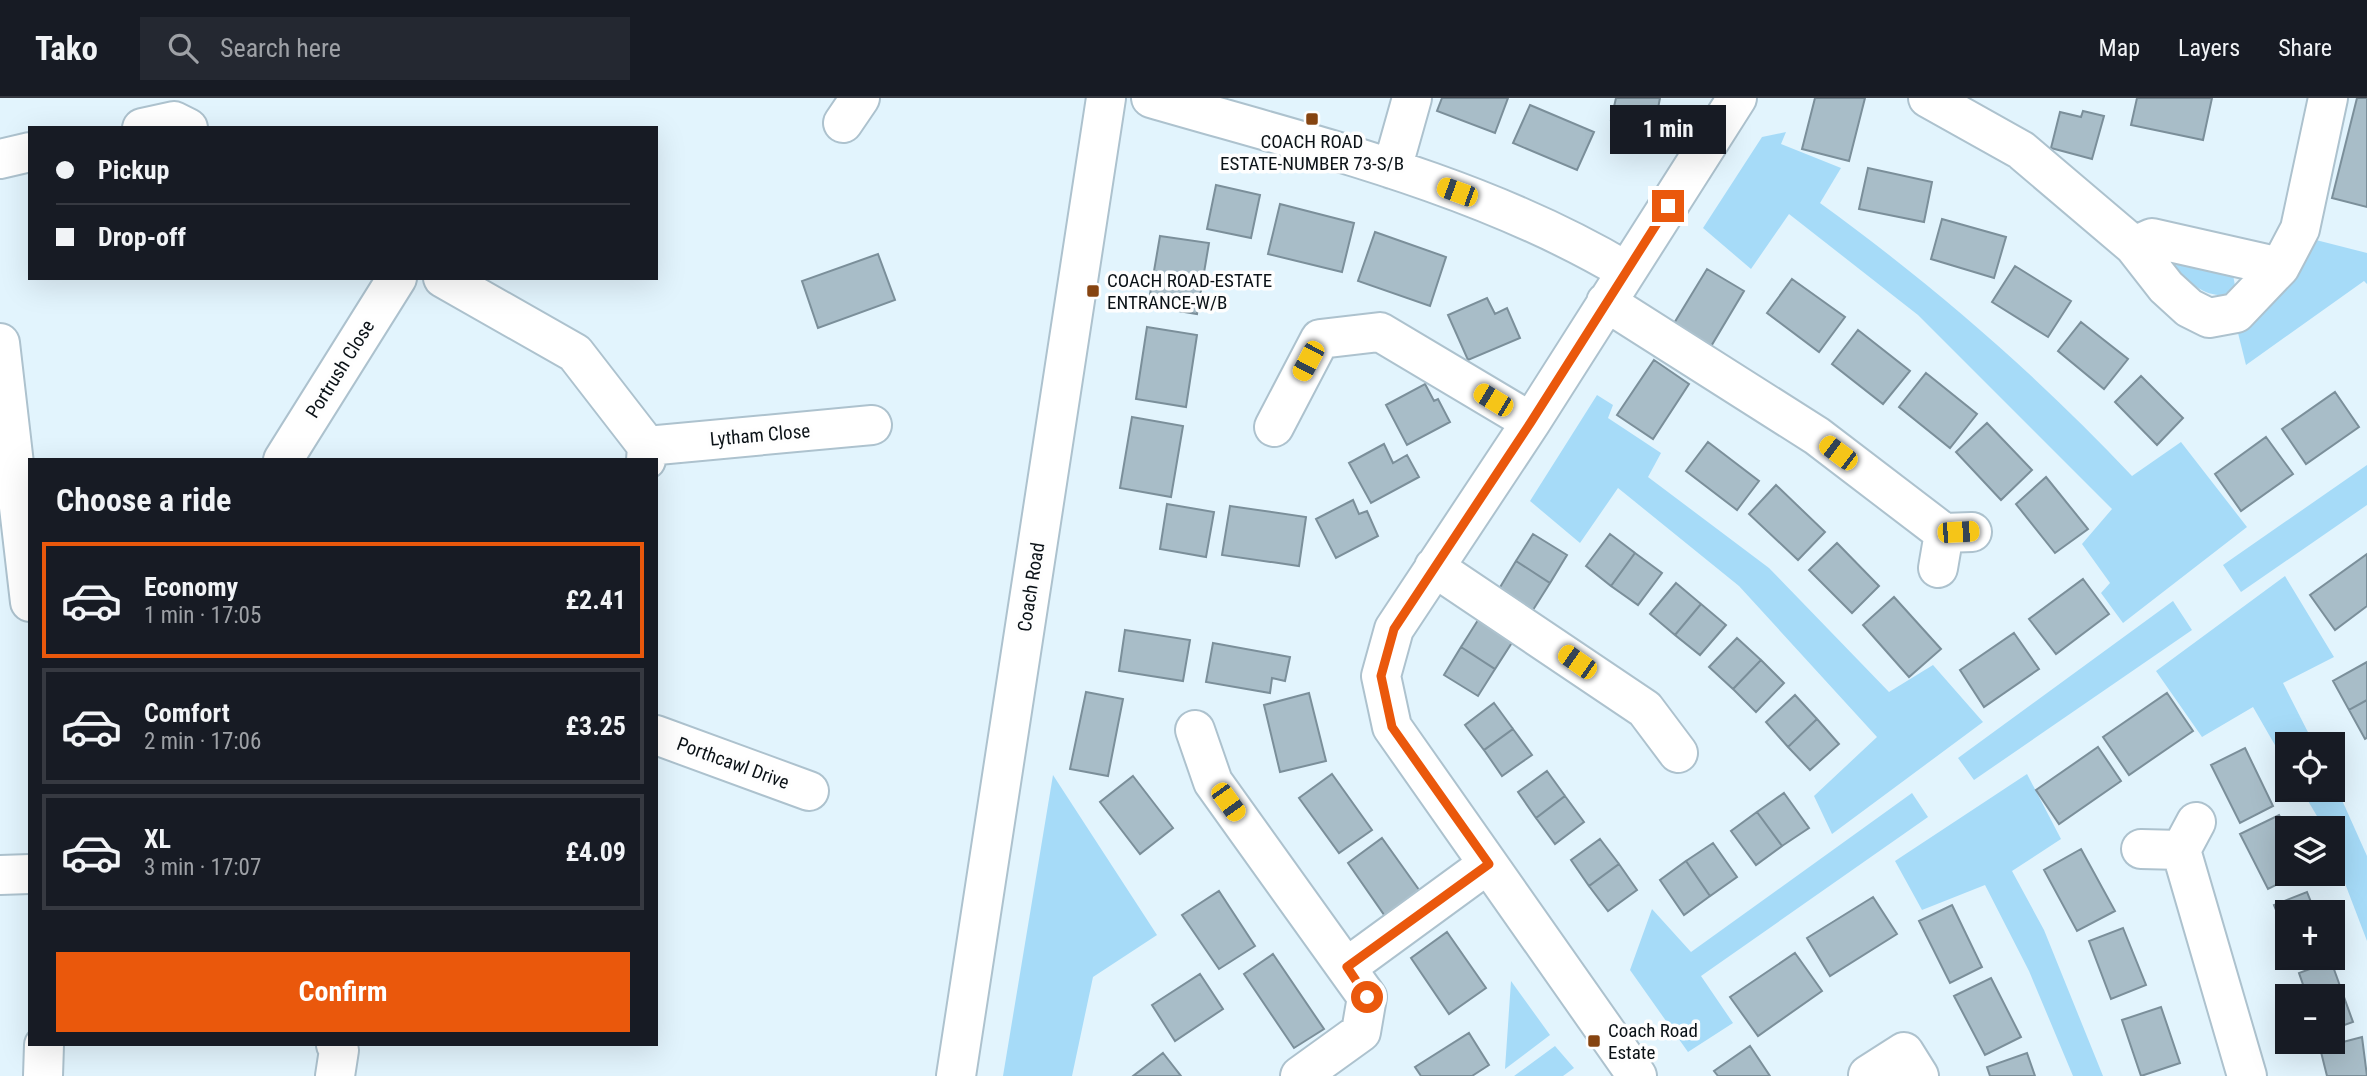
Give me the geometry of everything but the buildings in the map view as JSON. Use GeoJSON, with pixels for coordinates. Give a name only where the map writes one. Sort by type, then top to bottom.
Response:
{"type":"FeatureCollection","features":[{"type":"Feature","properties":{"kind":"street","name":"Coach Road"},"geometry":{"type":"LineString","coordinates":[[956,1076],[1106,98]]}},
{"type":"Feature","properties":{"kind":"street"},"geometry":{"type":"LineString","coordinates":[[1151,98],[1392,169],[1500,207],[1592,250],[1626,271]]}},
{"type":"Feature","properties":{"kind":"street"},"geometry":{"type":"LineString","coordinates":[[1392,169],[1412,98]]}},
{"type":"Feature","properties":{"kind":"street"},"geometry":{"type":"LineString","coordinates":[[1637,1076],[1392,727],[1381,676],[1394,629],[1531,422],[1737,98]]}},
{"type":"Feature","properties":{"kind":"street"},"geometry":{"type":"LineString","coordinates":[[1928,98],[2021,150],[2134,246],[2166,287],[2189,308],[2208,318],[2236,313],[2280,267],[2300,229],[2329,98]]}},
{"type":"Feature","properties":{"kind":"street"},"geometry":{"type":"LineString","coordinates":[[0,159],[28,152]]}},
{"type":"Feature","properties":{"kind":"street"},"geometry":{"type":"LineString","coordinates":[[2134,246],[2152,238],[2280,267]]}},
{"type":"Feature","properties":{"kind":"street","name":"Portrush Close"},"geometry":{"type":"LineString","coordinates":[[284,458],[396,280]]}},
{"type":"Feature","properties":{"kind":"street"},"geometry":{"type":"LineString","coordinates":[[446,280],[575,354],[647,453]]}},
{"type":"Feature","properties":{"kind":"street"},"geometry":{"type":"LineString","coordinates":[[1606,302],[1817,436],[1951,544]]}},
{"type":"Feature","properties":{"kind":"street"},"geometry":{"type":"LineString","coordinates":[[1274,427],[1320,339],[1380,332],[1531,422]]}},
{"type":"Feature","properties":{"kind":"street"},"geometry":{"type":"LineString","coordinates":[[0,344],[28,585]]}},
{"type":"Feature","properties":{"kind":"street","name":"Lytham Close"},"geometry":{"type":"LineString","coordinates":[[647,453],[872,425]]}},
{"type":"Feature","properties":{"kind":"street"},"geometry":{"type":"LineString","coordinates":[[1434,567],[1646,709],[1678,753]]}},
{"type":"Feature","properties":{"kind":"street"},"geometry":{"type":"LineString","coordinates":[[1195,730],[1213,782],[1367,997],[1361,1032],[1300,1076]]}},
{"type":"Feature","properties":{"kind":"street","name":"Porthcawl Drive"},"geometry":{"type":"LineString","coordinates":[[658,736],[809,791]]}},
{"type":"Feature","properties":{"kind":"street"},"geometry":{"type":"LineString","coordinates":[[2141,849],[2189,836],[2247,1076]]}},
{"type":"Feature","properties":{"kind":"street"},"geometry":{"type":"LineString","coordinates":[[1347,967],[1489,864]]}},
{"type":"Feature","properties":{"kind":"street"},"geometry":{"type":"LineString","coordinates":[[0,875],[28,874]]}},
{"type":"Feature","properties":{"kind":"street"},"geometry":{"type":"LineString","coordinates":[[43,1076],[44,1046]]}},
{"type":"Feature","properties":{"kind":"street"},"geometry":{"type":"LineString","coordinates":[[335,1076],[339,1050],[337,1046]]}},
{"type":"Feature","properties":{"kind":"street"},"geometry":{"type":"LineString","coordinates":[[1868,1074],[1904,1052],[1919,1076]]}},
{"type":"Feature","properties":{"kind":"shaded area"},"geometry":{"type":"Polygon","coordinates":[[[1786,132],[1781,144],[1841,168],[1820,203],[1903,266],[1983,332],[2059,402],[2132,476],[2181,442],[2247,527],[2123,623],[2101,593],[2110,583],[2082,544],[2112,509],[1918,315],[1789,214],[1751,269],[1703,228],[1762,137],[1786,132]]]}},
{"type":"Feature","properties":{"kind":"shaded area"},"geometry":{"type":"Polygon","coordinates":[[[2316,240],[2367,253],[2367,284],[2364,281],[2246,365],[2237,329],[2316,240]]]}},
{"type":"Feature","properties":{"kind":"shaded area"},"geometry":{"type":"Polygon","coordinates":[[[2177,261],[2233,274],[2235,286],[2230,295],[2206,292],[2192,284],[2174,267],[2177,261]]]}},
{"type":"Feature","properties":{"kind":"shaded area"},"geometry":{"type":"Polygon","coordinates":[[[1597,395],[1613,405],[1608,418],[1661,453],[1648,477],[1769,568],[1889,692],[1933,665],[1983,722],[1832,834],[1814,796],[1877,737],[1739,586],[1618,488],[1580,543],[1530,501],[1597,395]]]}},
{"type":"Feature","properties":{"kind":"shaded area"},"geometry":{"type":"Polygon","coordinates":[[[2367,465],[2367,505],[2241,592],[2223,565],[2367,465]]]}},
{"type":"Feature","properties":{"kind":"shaded area"},"geometry":{"type":"Polygon","coordinates":[[[2285,576],[2334,657],[2283,683],[2308,732],[2275,732],[2275,745],[2253,707],[2202,737],[2156,671],[2285,576]]]}},
{"type":"Feature","properties":{"kind":"shaded area"},"geometry":{"type":"Polygon","coordinates":[[[2173,601],[2192,630],[1974,780],[1958,758],[2173,601]]]}},
{"type":"Feature","properties":{"kind":"shaded area"},"geometry":{"type":"Polygon","coordinates":[[[2027,774],[2061,839],[2012,871],[2044,930],[2103,1076],[2073,1076],[2029,971],[1985,885],[1922,910],[1895,861],[2027,774]]]}},
{"type":"Feature","properties":{"kind":"shaded area"},"geometry":{"type":"Polygon","coordinates":[[[1053,775],[1157,935],[1093,977],[1072,1076],[1003,1076],[1053,775]]]}},
{"type":"Feature","properties":{"kind":"shaded area"},"geometry":{"type":"Polygon","coordinates":[[[1912,793],[1928,817],[1701,976],[1733,1023],[1688,1052],[1630,970],[1652,909],[1691,952],[1912,793]]]}},
{"type":"Feature","properties":{"kind":"shaded area"},"geometry":{"type":"Polygon","coordinates":[[[2309,802],[2343,802],[2367,856],[2367,941],[2345,883],[2345,816],[2317,816],[2309,802]]]}},
{"type":"Feature","properties":{"kind":"shaded area"},"geometry":{"type":"Polygon","coordinates":[[[1511,981],[1550,1035],[1505,1069],[1511,981]]]}},
{"type":"Feature","properties":{"kind":"shaded area"},"geometry":{"type":"Polygon","coordinates":[[[1555,1046],[1574,1068],[1563,1076],[1514,1076],[1555,1046]]]}},
{"type":"Feature","properties":{"kind":"place","name":"COACH ROAD ESTATE-NUMBER 73-S/B"},"geometry":{"type":"Point","coordinates":[1312,119]}},
{"type":"Feature","properties":{"kind":"place","name":"COACH ROAD-ESTATE ENTRANCE-W/B"},"geometry":{"type":"Point","coordinates":[1093,291]}},
{"type":"Feature","properties":{"kind":"place","name":"Coach Road Estate"},"geometry":{"type":"Point","coordinates":[1594,1041]}},
{"type":"Feature","properties":{"kind":"route"},"geometry":{"type":"LineString","coordinates":[[1367,997],[1347,967],[1489,864],[1392,727],[1381,676],[1394,629],[1531,422],[1668,206]]}}]}
